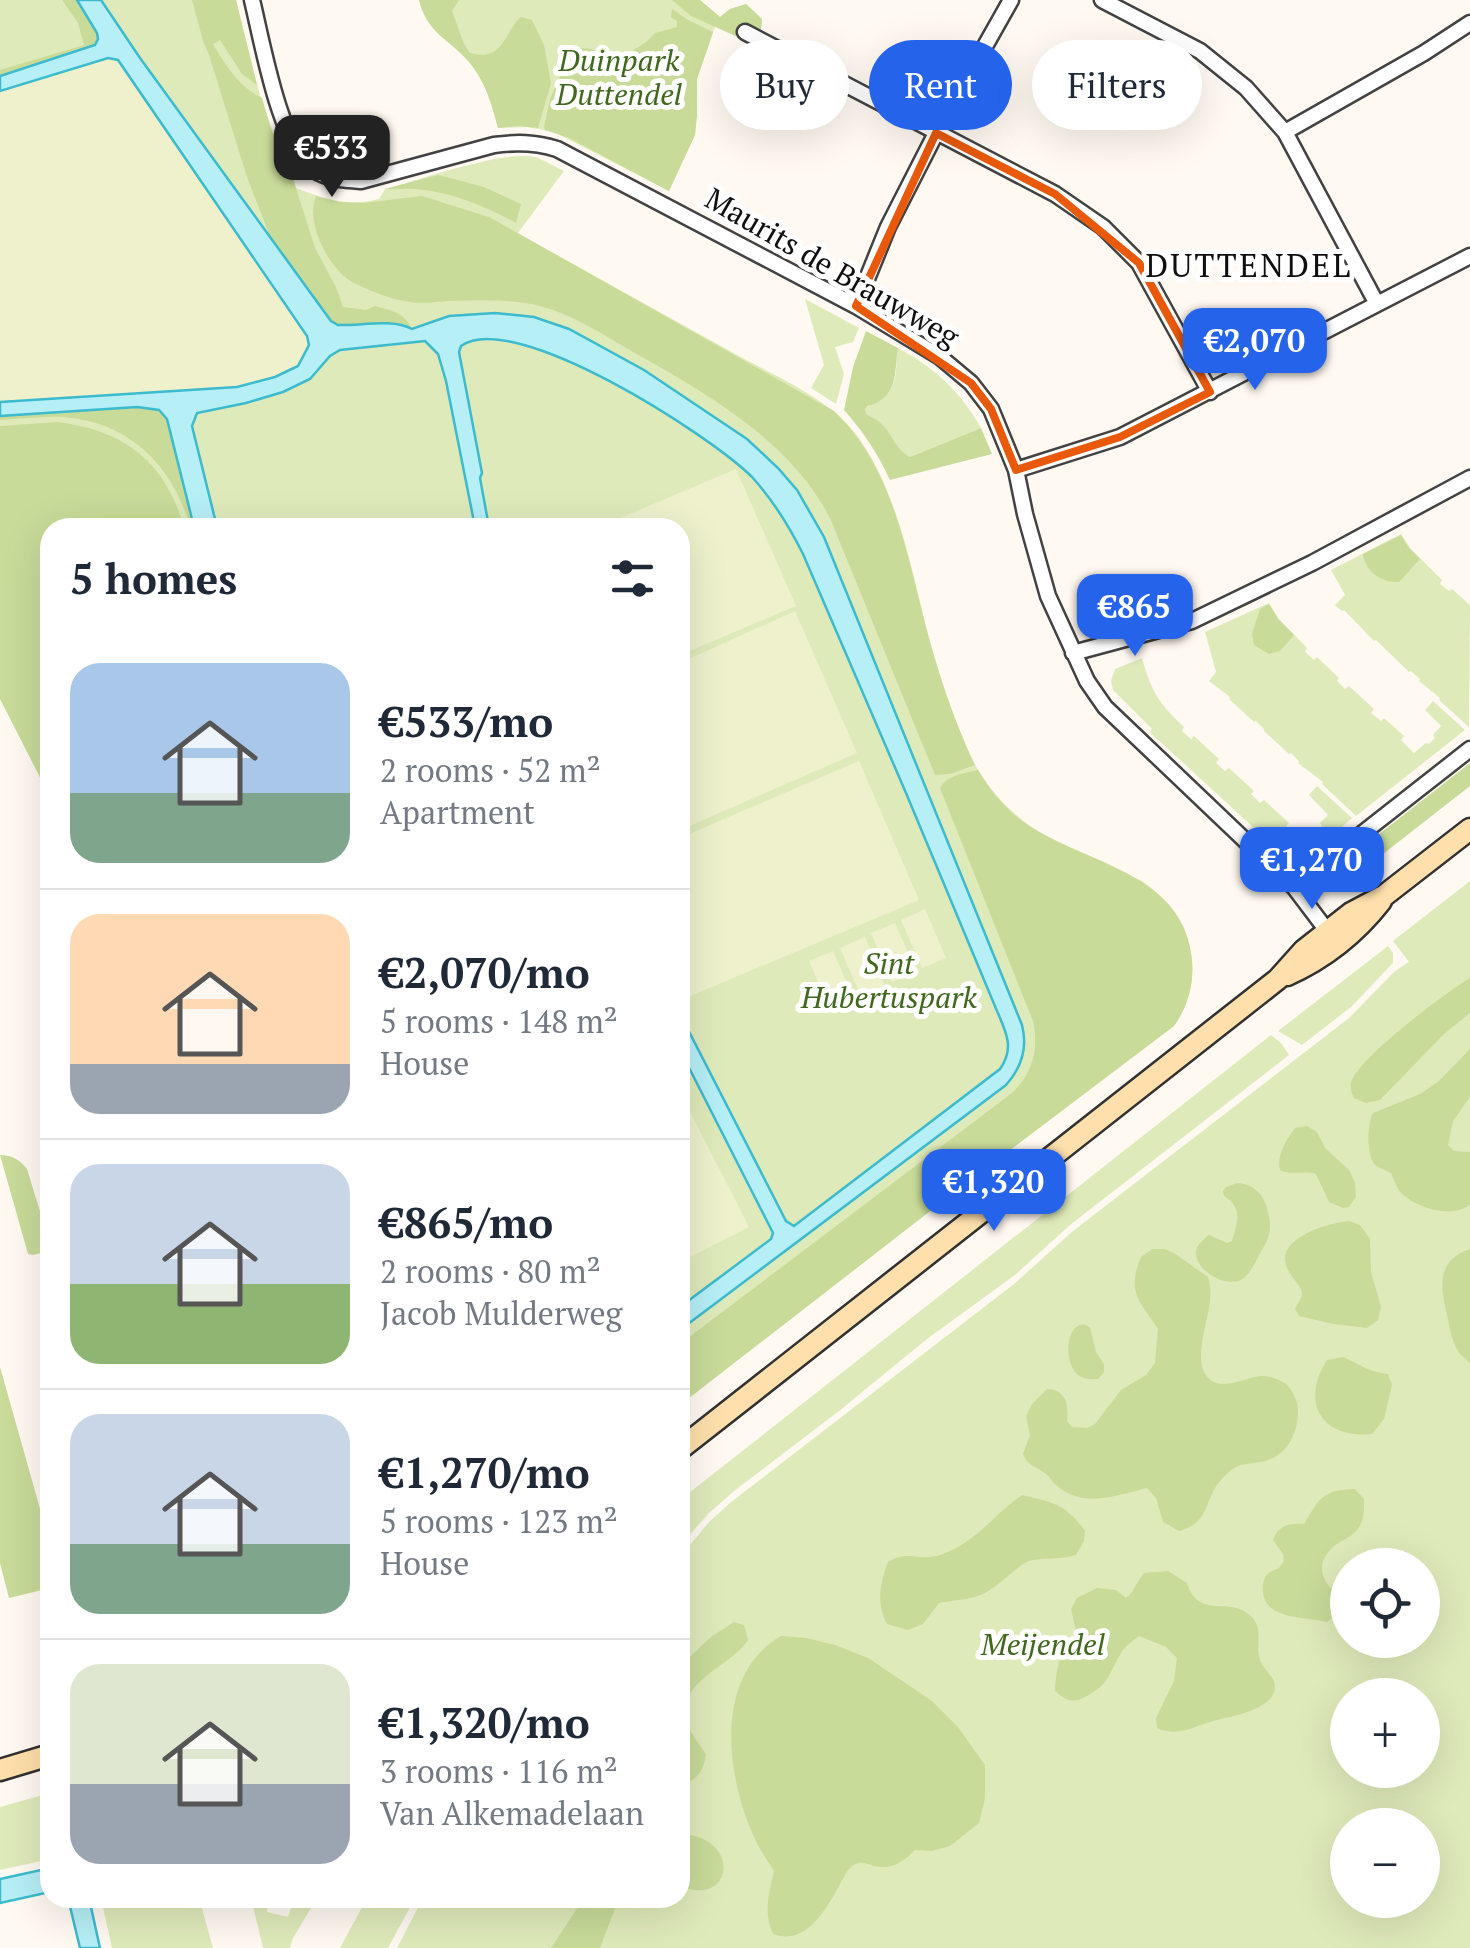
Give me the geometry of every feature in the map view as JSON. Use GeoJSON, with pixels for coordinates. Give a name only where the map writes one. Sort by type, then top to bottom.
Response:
{"type":"FeatureCollection","features":[{"type":"Feature","properties":{"kind":"main road"},"geometry":{"type":"LineString","coordinates":[[690,1441],[1278,979],[1304,950],[1351,913],[1385,895],[1470,829]]}},
{"type":"Feature","properties":{"kind":"main road"},"geometry":{"type":"LineString","coordinates":[[1278,979],[1314,963],[1360,926],[1385,895]]}},
{"type":"Feature","properties":{"kind":"main road"},"geometry":{"type":"LineString","coordinates":[[0,1770],[40,1758]]}},
{"type":"Feature","properties":{"kind":"street","name":"Maurits de Brauwweg"},"geometry":{"type":"LineString","coordinates":[[252,0],[293,145],[314,170],[338,180],[360,181],[494,145],[515,142],[557,149],[856,306],[940,356],[992,408],[1016,470],[1024,514],[1048,596],[1087,681],[1105,707],[1294,887],[1328,932]]}},
{"type":"Feature","properties":{"kind":"street"},"geometry":{"type":"LineString","coordinates":[[856,306],[888,227],[936,132],[1011,0]]}},
{"type":"Feature","properties":{"kind":"street"},"geometry":{"type":"LineString","coordinates":[[1102,0],[1200,51],[1246,88],[1285,132],[1377,304]]}},
{"type":"Feature","properties":{"kind":"street"},"geometry":{"type":"LineString","coordinates":[[1285,132],[1470,23]]}},
{"type":"Feature","properties":{"kind":"street"},"geometry":{"type":"LineString","coordinates":[[745,32],[1055,194],[1103,227],[1139,263],[1210,392]]}},
{"type":"Feature","properties":{"kind":"street"},"geometry":{"type":"LineString","coordinates":[[1016,470],[1120,437],[1470,256]]}},
{"type":"Feature","properties":{"kind":"street"},"geometry":{"type":"LineString","coordinates":[[1074,653],[1192,620],[1312,564],[1470,478]]}},
{"type":"Feature","properties":{"kind":"street"},"geometry":{"type":"LineString","coordinates":[[1294,887],[1470,748]]}},
{"type":"Feature","properties":{"kind":"highlighted area"},"geometry":{"type":"Polygon","coordinates":[[[936,133],[1055,194],[1139,263],[1210,392],[1120,437],[1016,470],[991,409],[971,383],[856,306],[936,133]]]}},
{"type":"Feature","properties":{"kind":"green space","name":"Sint Hubertuspark"},"geometry":{"type":"Polygon","coordinates":[[[0,0],[236,0],[282,165],[288,163],[296,188],[337,201],[368,201],[379,199],[385,189],[482,162],[535,157],[564,171],[518,233],[798,387],[844,421],[882,478],[900,527],[942,687],[961,737],[986,782],[1033,828],[1142,881],[1159,895],[1173,911],[1190,947],[1191,986],[1174,1026],[690,1397],[690,518],[40,518],[40,562],[0,698],[0,0]]]}},
{"type":"Feature","properties":{"kind":"green space"},"geometry":{"type":"Polygon","coordinates":[[[62,0],[77,0],[97,33],[95,45],[0,76],[0,70],[84,45],[78,23],[62,0]]]}},
{"type":"Feature","properties":{"kind":"green space"},"geometry":{"type":"Polygon","coordinates":[[[192,0],[236,0],[257,85],[242,74],[220,40],[213,44],[240,82],[262,98],[282,165],[288,163],[315,248],[343,307],[366,310],[375,306],[392,311],[401,315],[412,329],[338,325],[324,314],[271,239],[247,177],[192,0]]]}},
{"type":"Feature","properties":{"kind":"green space","name":"Duinpark Duttendel"},"geometry":{"type":"Polygon","coordinates":[[[419,0],[700,0],[720,17],[746,4],[762,19],[761,29],[749,25],[742,39],[715,27],[697,79],[695,135],[669,191],[554,132],[527,127],[498,128],[479,75],[428,22],[419,0]]]}},
{"type":"Feature","properties":{"kind":"green space"},"geometry":{"type":"Polygon","coordinates":[[[419,0],[459,0],[452,11],[470,53],[494,52],[521,17],[532,20],[544,45],[551,83],[538,128],[498,128],[479,77],[433,28],[419,0]]]}},
{"type":"Feature","properties":{"kind":"green space"},"geometry":{"type":"Polygon","coordinates":[[[672,0],[700,0],[720,17],[746,4],[762,19],[761,29],[749,25],[742,39],[691,16],[672,0]]]}},
{"type":"Feature","properties":{"kind":"green space"},"geometry":{"type":"Polygon","coordinates":[[[672,9],[713,32],[697,79],[695,135],[669,191],[544,127],[550,99],[572,49],[594,50],[602,61],[612,64],[655,33],[677,27],[677,21],[671,17],[672,9]]]}},
{"type":"Feature","properties":{"kind":"green space"},"geometry":{"type":"Polygon","coordinates":[[[106,58],[122,66],[307,336],[303,359],[285,374],[237,387],[0,402],[0,91],[106,58]]]}},
{"type":"Feature","properties":{"kind":"green space"},"geometry":{"type":"Polygon","coordinates":[[[438,175],[484,187],[521,204],[516,223],[442,193],[385,189],[438,175]]]}},
{"type":"Feature","properties":{"kind":"green space"},"geometry":{"type":"Polygon","coordinates":[[[316,196],[364,203],[422,196],[489,217],[834,411],[854,433],[884,484],[904,540],[942,680],[975,765],[935,775],[830,518],[813,489],[768,440],[685,382],[557,311],[500,301],[410,302],[352,282],[335,266],[321,243],[314,218],[316,196]]]}},
{"type":"Feature","properties":{"kind":"green space"},"geometry":{"type":"Polygon","coordinates":[[[805,299],[859,328],[853,342],[835,347],[844,374],[836,404],[811,388],[824,365],[805,299]]]}},
{"type":"Feature","properties":{"kind":"green space"},"geometry":{"type":"Polygon","coordinates":[[[866,331],[898,348],[890,390],[865,409],[904,453],[910,457],[981,428],[992,454],[890,480],[870,443],[844,410],[866,331]]]}},
{"type":"Feature","properties":{"kind":"green space"},"geometry":{"type":"Polygon","coordinates":[[[898,348],[946,382],[981,428],[910,457],[903,453],[865,409],[890,390],[898,348]]]}},
{"type":"Feature","properties":{"kind":"green space"},"geometry":{"type":"Polygon","coordinates":[[[137,407],[158,410],[167,419],[192,518],[187,518],[160,467],[128,438],[87,421],[63,417],[0,420],[0,416],[137,407]]]}},
{"type":"Feature","properties":{"kind":"green space"},"geometry":{"type":"Polygon","coordinates":[[[58,422],[82,426],[123,442],[154,468],[181,518],[40,518],[40,777],[0,699],[0,426],[58,422]]]}},
{"type":"Feature","properties":{"kind":"green space"},"geometry":{"type":"Polygon","coordinates":[[[736,469],[796,606],[690,651],[690,518],[620,518],[736,469]]]}},
{"type":"Feature","properties":{"kind":"green space"},"geometry":{"type":"Polygon","coordinates":[[[1401,534],[1442,580],[1440,584],[1470,605],[1469,727],[1335,605],[1345,595],[1331,570],[1401,534]]]}},
{"type":"Feature","properties":{"kind":"green space"},"geometry":{"type":"Polygon","coordinates":[[[1401,535],[1420,559],[1399,582],[1393,582],[1371,571],[1363,554],[1401,535]]]}},
{"type":"Feature","properties":{"kind":"green space"},"geometry":{"type":"Polygon","coordinates":[[[1269,603],[1307,648],[1305,652],[1314,660],[1317,657],[1345,689],[1349,686],[1374,709],[1371,713],[1381,721],[1384,718],[1404,736],[1401,740],[1414,753],[1435,738],[1433,735],[1441,726],[1425,710],[1433,701],[1465,730],[1356,816],[1209,681],[1216,672],[1205,632],[1269,603]]]}},
{"type":"Feature","properties":{"kind":"green space"},"geometry":{"type":"Polygon","coordinates":[[[1269,604],[1294,635],[1280,651],[1269,654],[1254,645],[1252,634],[1260,609],[1269,604]]]}},
{"type":"Feature","properties":{"kind":"green space"},"geometry":{"type":"Polygon","coordinates":[[[795,611],[857,753],[690,826],[690,658],[795,611]]]}},
{"type":"Feature","properties":{"kind":"green space"},"geometry":{"type":"Polygon","coordinates":[[[1142,658],[1153,689],[1184,727],[1182,731],[1191,739],[1194,736],[1219,759],[1216,763],[1225,771],[1229,768],[1254,791],[1251,794],[1260,803],[1264,800],[1289,823],[1286,826],[1305,840],[1313,831],[1317,833],[1328,815],[1309,795],[1317,786],[1352,818],[1308,852],[1298,855],[1278,850],[1154,736],[1152,729],[1113,690],[1115,669],[1142,658]]]}},
{"type":"Feature","properties":{"kind":"green space"},"geometry":{"type":"Polygon","coordinates":[[[859,761],[919,900],[690,996],[690,834],[859,761]]]}},
{"type":"Feature","properties":{"kind":"green space"},"geometry":{"type":"Polygon","coordinates":[[[1470,763],[1470,786],[1337,890],[1332,890],[1324,880],[1328,874],[1470,763]]]}},
{"type":"Feature","properties":{"kind":"green space"},"geometry":{"type":"Polygon","coordinates":[[[978,770],[989,788],[1018,818],[1134,877],[1173,910],[1186,933],[1192,961],[1191,987],[1183,1011],[1174,1026],[690,1397],[690,1336],[1012,1093],[1029,1069],[1035,1051],[1033,1021],[940,788],[962,774],[978,770]]]}},
{"type":"Feature","properties":{"kind":"green space","name":"Meijendel"},"geometry":{"type":"Polygon","coordinates":[[[1470,881],[1470,1948],[397,1948],[418,1908],[690,1908],[690,1545],[730,1503],[1349,1018],[1409,962],[1393,941],[1470,881]]]}},
{"type":"Feature","properties":{"kind":"green space"},"geometry":{"type":"Polygon","coordinates":[[[925,909],[946,958],[922,968],[901,920],[925,909]]]}},
{"type":"Feature","properties":{"kind":"green space"},"geometry":{"type":"Polygon","coordinates":[[[895,923],[916,971],[892,982],[871,933],[895,923]]]}},
{"type":"Feature","properties":{"kind":"green space"},"geometry":{"type":"Polygon","coordinates":[[[865,937],[885,985],[861,996],[840,948],[865,937]]]}},
{"type":"Feature","properties":{"kind":"green space"},"geometry":{"type":"Polygon","coordinates":[[[1388,946],[1393,963],[1351,1007],[1302,1045],[1278,1031],[1388,946]]]}},
{"type":"Feature","properties":{"kind":"green space"},"geometry":{"type":"Polygon","coordinates":[[[833,951],[854,999],[830,1009],[809,961],[833,951]]]}},
{"type":"Feature","properties":{"kind":"green space"},"geometry":{"type":"Polygon","coordinates":[[[1470,978],[1470,1013],[1380,1100],[1366,1103],[1354,1098],[1351,1082],[1375,1052],[1470,978]]]}},
{"type":"Feature","properties":{"kind":"green space"},"geometry":{"type":"Polygon","coordinates":[[[1271,1035],[1281,1043],[1289,1055],[1070,1225],[1015,1275],[734,1491],[690,1535],[690,1492],[1271,1035]]]}},
{"type":"Feature","properties":{"kind":"green space"},"geometry":{"type":"Polygon","coordinates":[[[1470,1049],[1470,1097],[1453,1121],[1448,1145],[1454,1151],[1470,1152],[1470,1205],[1454,1211],[1426,1208],[1400,1192],[1391,1173],[1372,1160],[1369,1147],[1373,1113],[1420,1094],[1439,1081],[1470,1049]]]}},
{"type":"Feature","properties":{"kind":"green space"},"geometry":{"type":"Polygon","coordinates":[[[690,1112],[749,1227],[690,1257],[690,1112]]]}},
{"type":"Feature","properties":{"kind":"green space"},"geometry":{"type":"Polygon","coordinates":[[[1307,1126],[1317,1132],[1325,1148],[1349,1170],[1356,1197],[1349,1207],[1329,1202],[1316,1174],[1280,1170],[1281,1153],[1289,1137],[1295,1128],[1307,1126]]]}},
{"type":"Feature","properties":{"kind":"green space"},"geometry":{"type":"Polygon","coordinates":[[[0,1155],[15,1159],[27,1169],[40,1211],[40,1253],[28,1254],[0,1155]]]}},
{"type":"Feature","properties":{"kind":"green space"},"geometry":{"type":"Polygon","coordinates":[[[1237,1183],[1254,1188],[1262,1196],[1270,1228],[1250,1271],[1239,1281],[1231,1282],[1208,1273],[1198,1261],[1196,1251],[1209,1235],[1227,1243],[1232,1241],[1236,1210],[1223,1191],[1237,1183]]]}},
{"type":"Feature","properties":{"kind":"green space"},"geometry":{"type":"Polygon","coordinates":[[[1349,1221],[1360,1225],[1370,1239],[1371,1272],[1381,1307],[1378,1320],[1367,1328],[1299,1316],[1295,1309],[1302,1291],[1285,1259],[1292,1243],[1300,1237],[1349,1221]]]}},
{"type":"Feature","properties":{"kind":"green space"},"geometry":{"type":"Polygon","coordinates":[[[1152,1249],[1174,1253],[1208,1277],[1210,1297],[1201,1358],[1206,1375],[1212,1381],[1226,1384],[1257,1376],[1275,1379],[1289,1387],[1298,1408],[1287,1447],[1268,1460],[1233,1469],[1215,1488],[1202,1517],[1179,1531],[1163,1522],[1156,1498],[1147,1488],[1113,1497],[1079,1497],[1057,1486],[1023,1454],[1030,1435],[1026,1416],[1047,1389],[1065,1399],[1067,1421],[1072,1427],[1087,1428],[1095,1424],[1121,1390],[1146,1375],[1155,1363],[1158,1329],[1135,1288],[1141,1257],[1152,1249]]]}},
{"type":"Feature","properties":{"kind":"green space"},"geometry":{"type":"Polygon","coordinates":[[[1470,1249],[1470,1363],[1454,1344],[1442,1287],[1450,1261],[1470,1249]]]}},
{"type":"Feature","properties":{"kind":"green space"},"geometry":{"type":"Polygon","coordinates":[[[1083,1324],[1090,1327],[1096,1352],[1104,1364],[1098,1379],[1081,1377],[1070,1362],[1068,1347],[1072,1333],[1083,1324]]]}},
{"type":"Feature","properties":{"kind":"green space"},"geometry":{"type":"Polygon","coordinates":[[[1343,1357],[1388,1374],[1392,1385],[1384,1419],[1372,1434],[1340,1430],[1320,1415],[1315,1390],[1319,1375],[1327,1360],[1343,1357]]]}},
{"type":"Feature","properties":{"kind":"green space"},"geometry":{"type":"Polygon","coordinates":[[[0,1367],[40,1509],[40,1590],[9,1598],[0,1563],[0,1367]]]}},
{"type":"Feature","properties":{"kind":"green space"},"geometry":{"type":"Polygon","coordinates":[[[1355,1489],[1364,1499],[1364,1515],[1354,1533],[1330,1548],[1323,1562],[1323,1574],[1330,1587],[1330,1620],[1276,1611],[1264,1597],[1263,1585],[1266,1576],[1284,1561],[1273,1540],[1275,1535],[1285,1526],[1304,1524],[1318,1502],[1335,1491],[1355,1489]]]}},
{"type":"Feature","properties":{"kind":"green space"},"geometry":{"type":"Polygon","coordinates":[[[1022,1495],[1058,1505],[1078,1522],[1085,1531],[1076,1555],[1029,1561],[985,1593],[939,1603],[923,1624],[908,1630],[887,1624],[880,1593],[888,1562],[902,1556],[932,1557],[953,1550],[1022,1495]]]}},
{"type":"Feature","properties":{"kind":"green space"},"geometry":{"type":"Polygon","coordinates":[[[1168,1571],[1187,1583],[1199,1601],[1242,1610],[1255,1621],[1260,1660],[1275,1687],[1268,1701],[1252,1710],[1187,1730],[1157,1728],[1156,1718],[1174,1681],[1177,1658],[1166,1647],[1139,1636],[1123,1650],[1108,1678],[1093,1692],[1072,1701],[1055,1691],[1060,1659],[1076,1631],[1071,1609],[1077,1598],[1097,1588],[1116,1590],[1126,1598],[1144,1573],[1168,1571]]]}},
{"type":"Feature","properties":{"kind":"green space"},"geometry":{"type":"Polygon","coordinates":[[[734,1622],[744,1625],[748,1640],[690,1694],[690,1657],[734,1622]]]}},
{"type":"Feature","properties":{"kind":"green space"},"geometry":{"type":"Polygon","coordinates":[[[781,1636],[835,1645],[868,1658],[932,1701],[958,1727],[985,1765],[985,1798],[979,1823],[950,1846],[915,1850],[895,1865],[855,1864],[813,1924],[795,1935],[784,1936],[773,1934],[770,1926],[768,1903],[774,1871],[744,1812],[732,1757],[731,1728],[744,1675],[759,1653],[781,1636]]]}},
{"type":"Feature","properties":{"kind":"green space"},"geometry":{"type":"Polygon","coordinates":[[[690,1729],[706,1755],[698,1775],[691,1781],[690,1729]]]}},
{"type":"Feature","properties":{"kind":"green space"},"geometry":{"type":"Polygon","coordinates":[[[40,1796],[40,1861],[0,1870],[0,1807],[40,1796]]]}},
{"type":"Feature","properties":{"kind":"green space"},"geometry":{"type":"Polygon","coordinates":[[[690,1836],[714,1846],[724,1869],[712,1887],[690,1888],[690,1836]]]}},
{"type":"Feature","properties":{"kind":"green space"},"geometry":{"type":"Polygon","coordinates":[[[103,1908],[202,1908],[213,1948],[112,1948],[103,1908]]]}},
{"type":"Feature","properties":{"kind":"green space"},"geometry":{"type":"Polygon","coordinates":[[[253,1908],[267,1908],[267,1912],[288,1917],[291,1908],[311,1908],[290,1948],[263,1948],[253,1908]]]}},
{"type":"Feature","properties":{"kind":"green space"},"geometry":{"type":"Polygon","coordinates":[[[362,1908],[410,1908],[388,1948],[340,1948],[362,1908]]]}},
{"type":"Feature","properties":{"kind":"green space"},"geometry":{"type":"Polygon","coordinates":[[[577,1908],[615,1908],[600,1948],[551,1948],[577,1908]]]}},
{"type":"Feature","properties":{"kind":"water"},"geometry":{"type":"Polygon","coordinates":[[[77,0],[101,0],[331,321],[338,325],[395,324],[412,329],[449,316],[495,313],[534,317],[569,329],[644,370],[747,439],[797,490],[824,537],[1022,1025],[1024,1049],[1020,1064],[1006,1085],[690,1322],[690,1300],[771,1239],[773,1233],[690,1070],[690,1034],[786,1221],[794,1226],[1000,1069],[1007,1054],[1003,1026],[803,554],[767,495],[730,458],[611,382],[523,345],[487,339],[461,346],[459,352],[487,518],[473,518],[446,381],[438,354],[425,341],[340,350],[310,379],[283,392],[197,413],[192,426],[215,518],[192,518],[167,419],[159,410],[137,407],[0,416],[0,402],[237,387],[298,366],[309,345],[307,336],[118,60],[108,58],[0,91],[0,76],[95,45],[97,33],[77,0]]]}},
{"type":"Feature","properties":{"kind":"water"},"geometry":{"type":"Polygon","coordinates":[[[40,1870],[40,1894],[0,1903],[0,1879],[40,1870]]]}},
{"type":"Feature","properties":{"kind":"water"},"geometry":{"type":"Polygon","coordinates":[[[70,1908],[91,1908],[100,1948],[80,1948],[70,1908]]]}},
{"type":"Feature","properties":{"kind":"district","name":"DUTTENDEL"},"geometry":{"type":"Point","coordinates":[1249,266]}}]}
